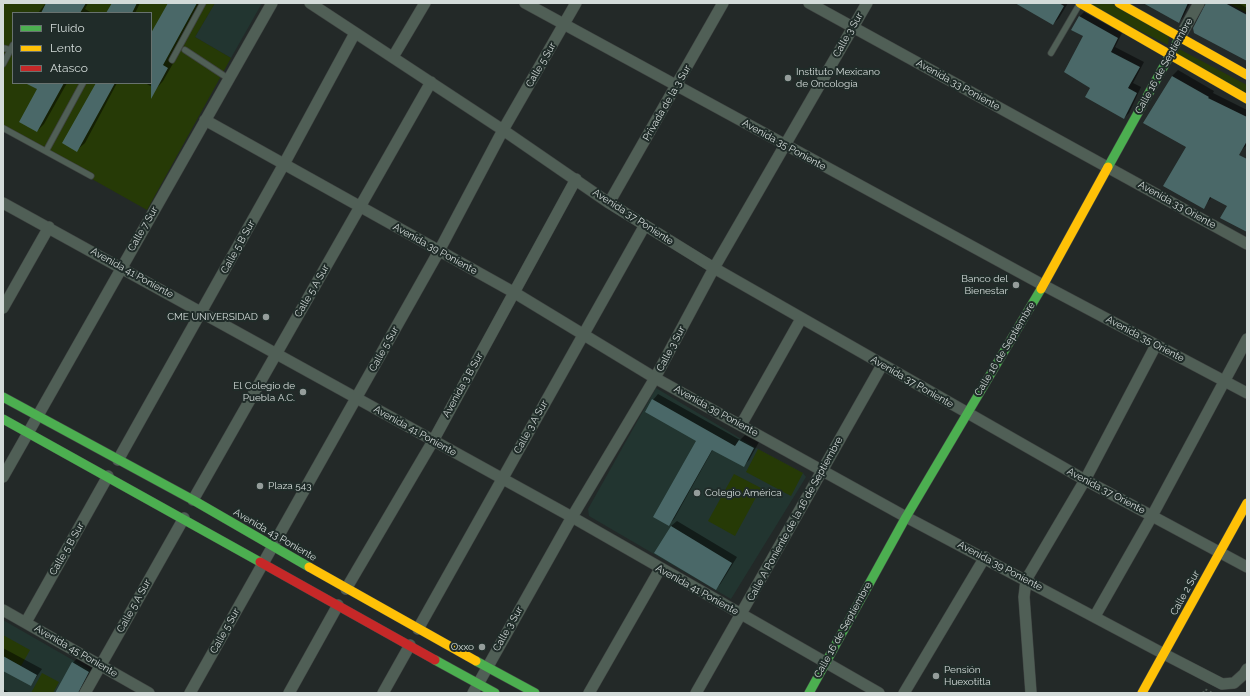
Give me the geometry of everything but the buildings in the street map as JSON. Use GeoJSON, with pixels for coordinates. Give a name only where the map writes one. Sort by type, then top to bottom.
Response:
{"type":"FeatureCollection","features":[{"type":"Feature","properties":{"kind":"main road"},"geometry":{"type":"LineString","coordinates":[[1080,3],[1247,99]]}},
{"type":"Feature","properties":{"kind":"main road"},"geometry":{"type":"LineString","coordinates":[[1119,3],[1247,75]]}},
{"type":"Feature","properties":{"kind":"main road","name":"Calle 16 de Septiembre"},"geometry":{"type":"LineString","coordinates":[[808,693],[906,517],[1043,286],[1180,37]]}},
{"type":"Feature","properties":{"kind":"main road","name":"Avenida 43 Poniente"},"geometry":{"type":"LineString","coordinates":[[3,397],[193,500],[346,589],[535,693]]}},
{"type":"Feature","properties":{"kind":"main road"},"geometry":{"type":"LineString","coordinates":[[3,419],[184,518],[410,645],[475,688],[495,693]]}},
{"type":"Feature","properties":{"kind":"main road","name":"Calle 2 Sur"},"geometry":{"type":"LineString","coordinates":[[1142,693],[1247,504]]}},
{"type":"Feature","properties":{"kind":"street","name":"Calle 7 Sur"},"geometry":{"type":"LineString","coordinates":[[3,477],[272,3]]}},
{"type":"Feature","properties":{"kind":"street","name":"Avenida 37 Poniente"},"geometry":{"type":"LineString","coordinates":[[310,3],[503,130],[609,203],[714,268],[967,413]]}},
{"type":"Feature","properties":{"kind":"street"},"geometry":{"type":"LineString","coordinates":[[393,57],[425,3]]}},
{"type":"Feature","properties":{"kind":"street","name":"Avenida 35 Poniente"},"geometry":{"type":"LineString","coordinates":[[525,3],[1043,286]]}},
{"type":"Feature","properties":{"kind":"street","name":"Calle 5 Sur"},"geometry":{"type":"LineString","coordinates":[[190,693],[439,251],[503,130],[576,3]]}},
{"type":"Feature","properties":{"kind":"street","name":"Privada de la 3 Sur"},"geometry":{"type":"LineString","coordinates":[[609,203],[723,3]]}},
{"type":"Feature","properties":{"kind":"street","name":"Avenida 33 Poniente"},"geometry":{"type":"LineString","coordinates":[[809,3],[1108,167]]}},
{"type":"Feature","properties":{"kind":"street","name":"Calle 3 Sur"},"geometry":{"type":"LineString","coordinates":[[475,688],[572,517],[655,378],[714,268],[866,3]]}},
{"type":"Feature","properties":{"kind":"street","name":"Calle 16 de Septiembre"},"geometry":{"type":"LineString","coordinates":[[1180,37],[1199,3]]}},
{"type":"Feature","properties":{"kind":"street","name":"Calle 5 B Sur"},"geometry":{"type":"LineString","coordinates":[[118,460],[284,164],[355,33]]}},
{"type":"Feature","properties":{"kind":"street","name":"Calle 5 A Sur"},"geometry":{"type":"LineString","coordinates":[[193,500],[431,82]]}},
{"type":"Feature","properties":{"kind":"street","name":"Avenida 39 Poniente"},"geometry":{"type":"LineString","coordinates":[[205,120],[514,293],[655,378],[906,517],[985,557],[1164,654],[1222,684],[1234,683],[1244,674],[1247,669]]}},
{"type":"Feature","properties":{"kind":"street","name":"Avenida 33 Oriente"},"geometry":{"type":"LineString","coordinates":[[1108,167],[1247,244]]}},
{"type":"Feature","properties":{"kind":"street","name":"Avenida 3 B Sur"},"geometry":{"type":"LineString","coordinates":[[346,589],[433,441],[576,180]]}},
{"type":"Feature","properties":{"kind":"street","name":"Avenida 41 Poniente"},"geometry":{"type":"LineString","coordinates":[[3,203],[49,227],[201,313],[572,517],[660,569],[826,661],[879,693]]}},
{"type":"Feature","properties":{"kind":"street","name":"Calle 3 A Sur"},"geometry":{"type":"LineString","coordinates":[[418,629],[645,225]]}},
{"type":"Feature","properties":{"kind":"street"},"geometry":{"type":"LineString","coordinates":[[3,308],[49,227]]}},
{"type":"Feature","properties":{"kind":"street","name":"Avenida 35 Oriente"},"geometry":{"type":"LineString","coordinates":[[1043,286],[1247,393]]}},
{"type":"Feature","properties":{"kind":"street"},"geometry":{"type":"LineString","coordinates":[[741,425],[802,319]]}},
{"type":"Feature","properties":{"kind":"street"},"geometry":{"type":"LineString","coordinates":[[1095,616],[1152,516],[1247,339]]}},
{"type":"Feature","properties":{"kind":"street"},"geometry":{"type":"LineString","coordinates":[[1031,693],[1024,597],[1026,580],[1085,480],[1156,345]]}},
{"type":"Feature","properties":{"kind":"street","name":"Calle A Poniente de la 16 de Septiembre"},"geometry":{"type":"LineString","coordinates":[[696,693],[882,365]]}},
{"type":"Feature","properties":{"kind":"street","name":"Avenida 37 Oriente"},"geometry":{"type":"LineString","coordinates":[[967,413],[1085,480],[1247,567]]}},
{"type":"Feature","properties":{"kind":"street","name":"Calle 5 B Sur"},"geometry":{"type":"LineString","coordinates":[[26,622],[108,476]]}},
{"type":"Feature","properties":{"kind":"street","name":"Calle 5 A Sur"},"geometry":{"type":"LineString","coordinates":[[85,693],[184,518]]}},
{"type":"Feature","properties":{"kind":"street"},"geometry":{"type":"LineString","coordinates":[[904,693],[985,557]]}},
{"type":"Feature","properties":{"kind":"street"},"geometry":{"type":"LineString","coordinates":[[589,693],[660,569]]}},
{"type":"Feature","properties":{"kind":"street"},"geometry":{"type":"LineString","coordinates":[[289,693],[338,605]]}},
{"type":"Feature","properties":{"kind":"street","name":"Avenida 45 Poniente"},"geometry":{"type":"LineString","coordinates":[[3,610],[149,693]]}},
{"type":"Feature","properties":{"kind":"street"},"geometry":{"type":"LineString","coordinates":[[383,693],[410,645]]}},
{"type":"Feature","properties":{"kind":"lane"},"geometry":{"type":"LineString","coordinates":[[172,60],[203,3]]}},
{"type":"Feature","properties":{"kind":"lane"},"geometry":{"type":"LineString","coordinates":[[1051,53],[1080,3]]}},
{"type":"Feature","properties":{"kind":"lane"},"geometry":{"type":"LineString","coordinates":[[3,48],[12,47]]}},
{"type":"Feature","properties":{"kind":"lane"},"geometry":{"type":"LineString","coordinates":[[3,64],[12,47]]}},
{"type":"Feature","properties":{"kind":"lane"},"geometry":{"type":"LineString","coordinates":[[186,50],[229,79]]}},
{"type":"Feature","properties":{"kind":"lane"},"geometry":{"type":"LineString","coordinates":[[46,151],[82,84]]}},
{"type":"Feature","properties":{"kind":"lane"},"geometry":{"type":"LineString","coordinates":[[3,128],[91,176]]}},
{"type":"Feature","properties":{"kind":"path"},"geometry":{"type":"LineString","coordinates":[[1203,693],[1205,689],[1212,693]]}},
{"type":"Feature","properties":{"kind":"shaded area"},"geometry":{"type":"Polygon","coordinates":[[[215,3],[262,3],[231,58],[195,37],[215,3]]]}},
{"type":"Feature","properties":{"kind":"shaded area","name":"Colegio América"},"geometry":{"type":"Polygon","coordinates":[[[656,388],[758,449],[803,473],[806,477],[731,599],[589,516],[588,509],[656,388]]]}},
{"type":"Feature","properties":{"kind":"shaded area"},"geometry":{"type":"Polygon","coordinates":[[[3,620],[92,671],[79,693],[3,693],[3,620]]]}},
{"type":"Feature","properties":{"kind":"green space"},"geometry":{"type":"Polygon","coordinates":[[[3,3],[215,3],[195,37],[231,58],[147,210],[3,129],[3,3]]]}},
{"type":"Feature","properties":{"kind":"green space"},"geometry":{"type":"Polygon","coordinates":[[[1084,3],[1111,3],[1169,36],[1168,45],[1084,3]]]}},
{"type":"Feature","properties":{"kind":"green space"},"geometry":{"type":"Polygon","coordinates":[[[1228,3],[1247,3],[1247,13],[1228,3]]]}},
{"type":"Feature","properties":{"kind":"green space"},"geometry":{"type":"Polygon","coordinates":[[[1179,49],[1247,85],[1247,96],[1175,57],[1179,49]]]}},
{"type":"Feature","properties":{"kind":"green space"},"geometry":{"type":"Polygon","coordinates":[[[758,449],[803,473],[791,496],[746,472],[758,449]]]}},
{"type":"Feature","properties":{"kind":"green space"},"geometry":{"type":"Polygon","coordinates":[[[734,474],[761,488],[735,536],[708,521],[734,474]]]}},
{"type":"Feature","properties":{"kind":"green space"},"geometry":{"type":"Polygon","coordinates":[[[3,635],[30,650],[21,666],[3,656],[3,635]]]}},
{"type":"Feature","properties":{"kind":"green space"},"geometry":{"type":"Polygon","coordinates":[[[42,673],[59,682],[53,693],[31,693],[42,673]]]}},
{"type":"Feature","properties":{"kind":"traffic: fast"},"geometry":{"type":"LineString","coordinates":[[1108,167],[1180,37]]}},
{"type":"Feature","properties":{"kind":"traffic: fast"},"geometry":{"type":"LineString","coordinates":[[809,693],[906,517],[1041,289]]}},
{"type":"Feature","properties":{"kind":"traffic: fast"},"geometry":{"type":"LineString","coordinates":[[3,397],[193,500],[309,567]]}},
{"type":"Feature","properties":{"kind":"traffic: fast"},"geometry":{"type":"LineString","coordinates":[[3,419],[260,562]]}},
{"type":"Feature","properties":{"kind":"traffic: fast"},"geometry":{"type":"LineString","coordinates":[[435,660],[495,693]]}},
{"type":"Feature","properties":{"kind":"traffic: fast"},"geometry":{"type":"LineString","coordinates":[[476,661],[535,693]]}},
{"type":"Feature","properties":{"kind":"traffic: slow"},"geometry":{"type":"LineString","coordinates":[[1080,3],[1247,99]]}},
{"type":"Feature","properties":{"kind":"traffic: slow"},"geometry":{"type":"LineString","coordinates":[[1119,3],[1247,75]]}},
{"type":"Feature","properties":{"kind":"traffic: slow"},"geometry":{"type":"LineString","coordinates":[[1041,289],[1108,167]]}},
{"type":"Feature","properties":{"kind":"traffic: slow"},"geometry":{"type":"LineString","coordinates":[[1142,693],[1247,503]]}},
{"type":"Feature","properties":{"kind":"traffic: slow"},"geometry":{"type":"LineString","coordinates":[[309,567],[476,661]]}},
{"type":"Feature","properties":{"kind":"traffic: jam"},"geometry":{"type":"LineString","coordinates":[[260,562],[435,660]]}},
{"type":"Feature","properties":{"kind":"place","name":"Instituto Mexicano de Oncología"},"geometry":{"type":"Point","coordinates":[788,78]}},
{"type":"Feature","properties":{"kind":"place","name":"Banco del Bienestar"},"geometry":{"type":"Point","coordinates":[1016,285]}},
{"type":"Feature","properties":{"kind":"place","name":"CME UNIVERSIDAD"},"geometry":{"type":"Point","coordinates":[266,317]}},
{"type":"Feature","properties":{"kind":"place","name":"El Colegio de Puebla A.C."},"geometry":{"type":"Point","coordinates":[303,392]}},
{"type":"Feature","properties":{"kind":"place","name":"Plaza 543"},"geometry":{"type":"Point","coordinates":[260,486]}},
{"type":"Feature","properties":{"kind":"place","name":"Colegio América"},"geometry":{"type":"Point","coordinates":[697,493]}},
{"type":"Feature","properties":{"kind":"place","name":"Oxxo"},"geometry":{"type":"Point","coordinates":[482,647]}},
{"type":"Feature","properties":{"kind":"place","name":"Pensión Huexotitla"},"geometry":{"type":"Point","coordinates":[936,676]}}]}
